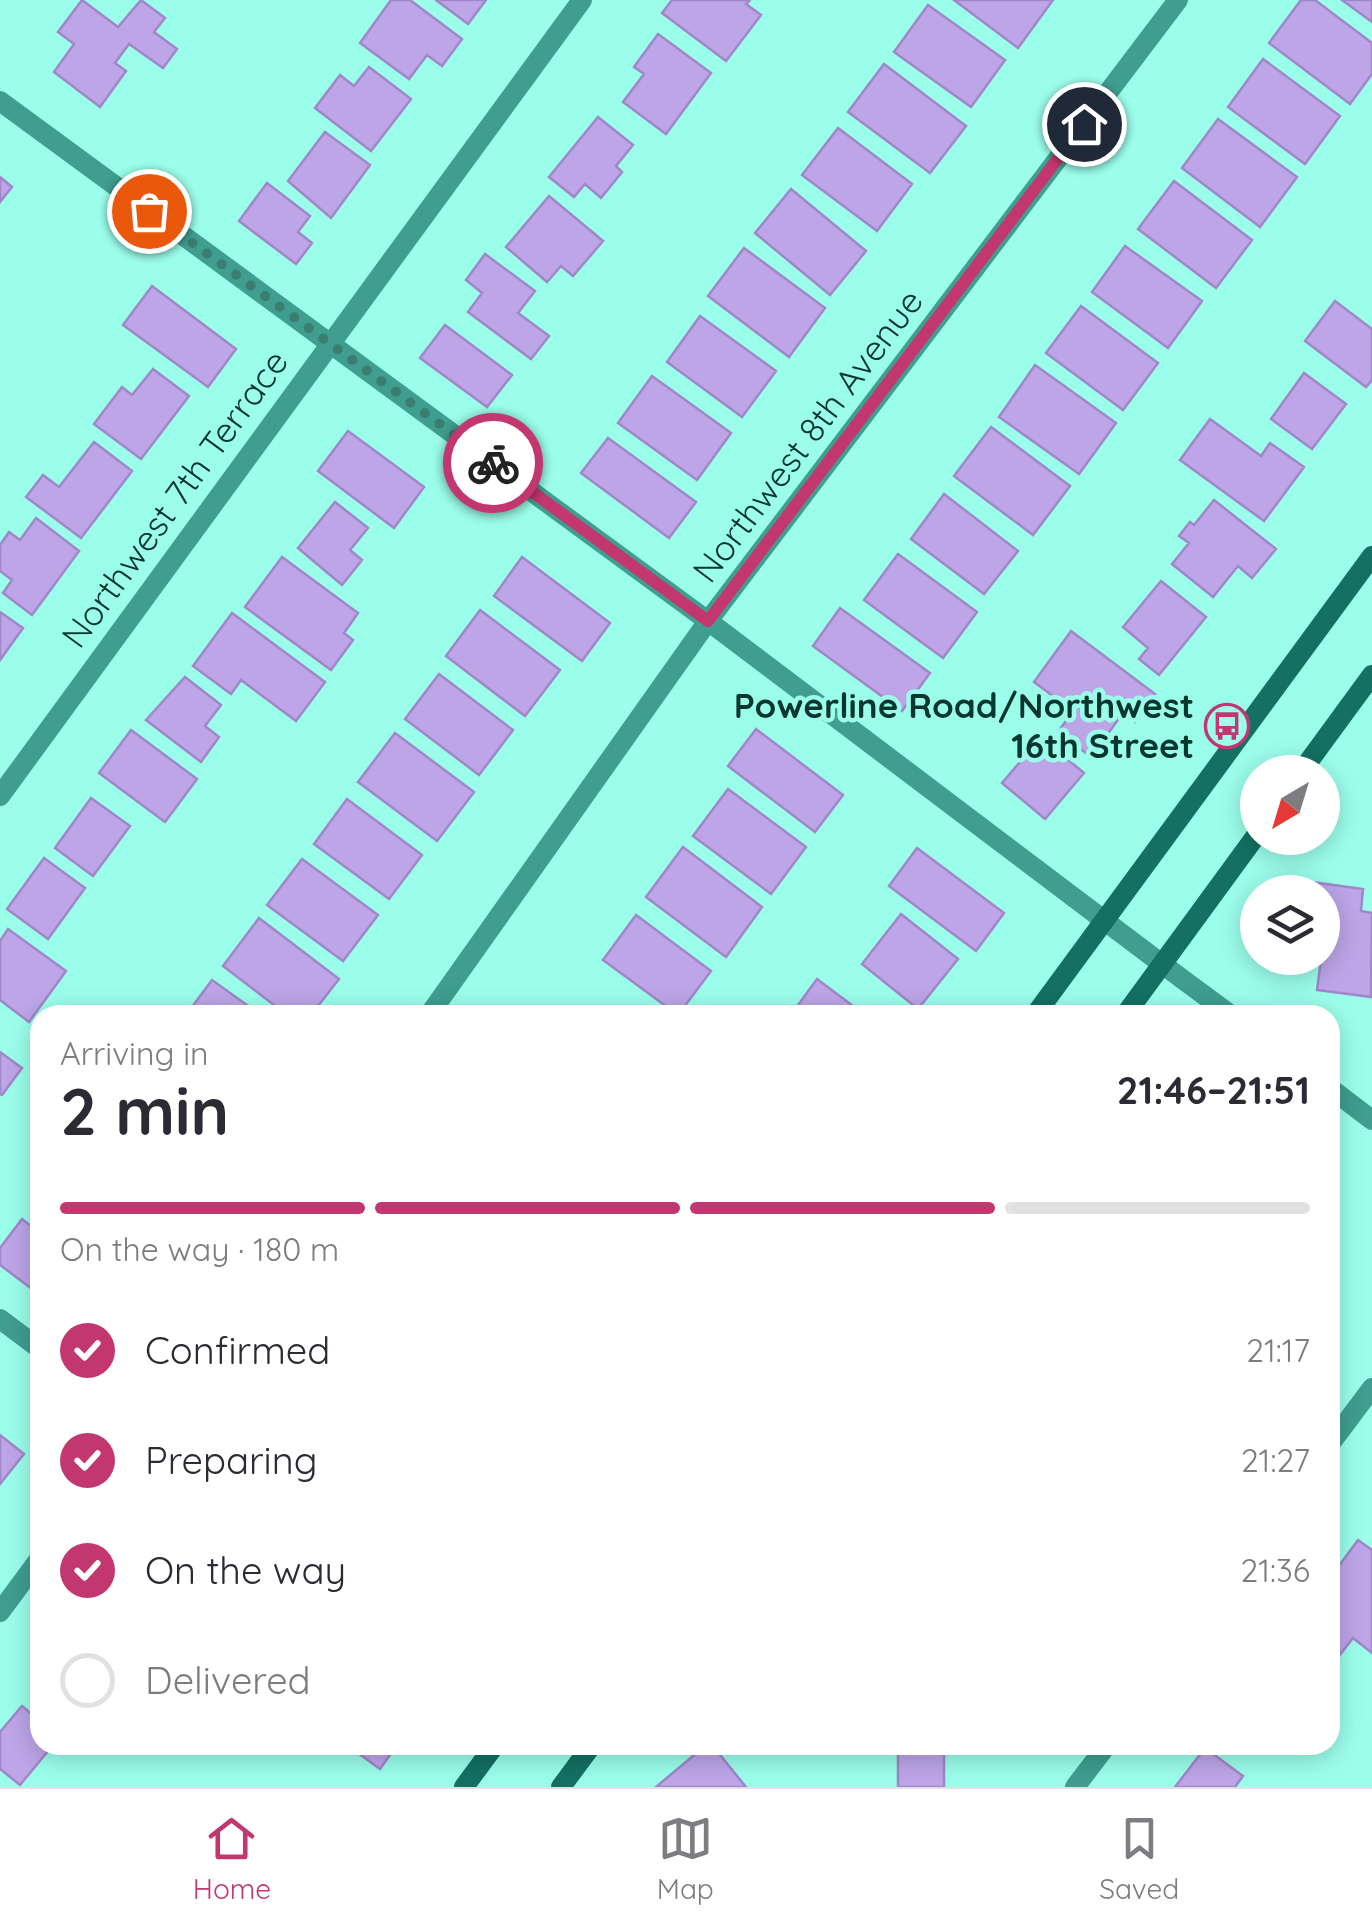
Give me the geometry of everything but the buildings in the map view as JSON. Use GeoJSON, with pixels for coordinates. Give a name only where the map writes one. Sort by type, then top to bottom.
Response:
{"type":"FeatureCollection","features":[{"type":"Feature","properties":{"kind":"main road"},"geometry":{"type":"LineString","coordinates":[[1042,1005],[1372,556]]}},
{"type":"Feature","properties":{"kind":"main road"},"geometry":{"type":"LineString","coordinates":[[1313,755],[1372,674]]}},
{"type":"Feature","properties":{"kind":"main road"},"geometry":{"type":"LineString","coordinates":[[1132,1005],[1241,855]]}},
{"type":"Feature","properties":{"kind":"main road"},"geometry":{"type":"LineString","coordinates":[[464,1787],[487,1755]]}},
{"type":"Feature","properties":{"kind":"main road"},"geometry":{"type":"LineString","coordinates":[[562,1787],[579,1755]]}},
{"type":"Feature","properties":{"kind":"street","name":"Northwest 7th Terrace"},"geometry":{"type":"LineString","coordinates":[[0,796],[328,342],[582,0]]}},
{"type":"Feature","properties":{"kind":"street","name":"Northwest 8th Avenue"},"geometry":{"type":"LineString","coordinates":[[436,1005],[708,621],[1178,0]]}},
{"type":"Feature","properties":{"kind":"street"},"geometry":{"type":"LineString","coordinates":[[0,101],[708,621],[1218,1005]]}},
{"type":"Feature","properties":{"kind":"street"},"geometry":{"type":"LineString","coordinates":[[1340,1096],[1372,1120]]}},
{"type":"Feature","properties":{"kind":"street"},"geometry":{"type":"LineString","coordinates":[[0,1320],[30,1342]]}},
{"type":"Feature","properties":{"kind":"street"},"geometry":{"type":"LineString","coordinates":[[1340,1431],[1372,1388]]}},
{"type":"Feature","properties":{"kind":"street"},"geometry":{"type":"LineString","coordinates":[[0,1612],[30,1572]]}},
{"type":"Feature","properties":{"kind":"street"},"geometry":{"type":"LineString","coordinates":[[1076,1787],[1100,1755]]}},
{"type":"Feature","properties":{"kind":"way so far"},"geometry":{"type":"LineString","coordinates":[[149,211],[493,463]]}},
{"type":"Feature","properties":{"kind":"place","name":"Powerline Road/Northwest 16th Street"},"geometry":{"type":"Point","coordinates":[1227,726]}},
{"type":"Feature","properties":{"kind":"route"},"geometry":{"type":"LineString","coordinates":[[493,463],[708,621],[1084,124]]}}]}
